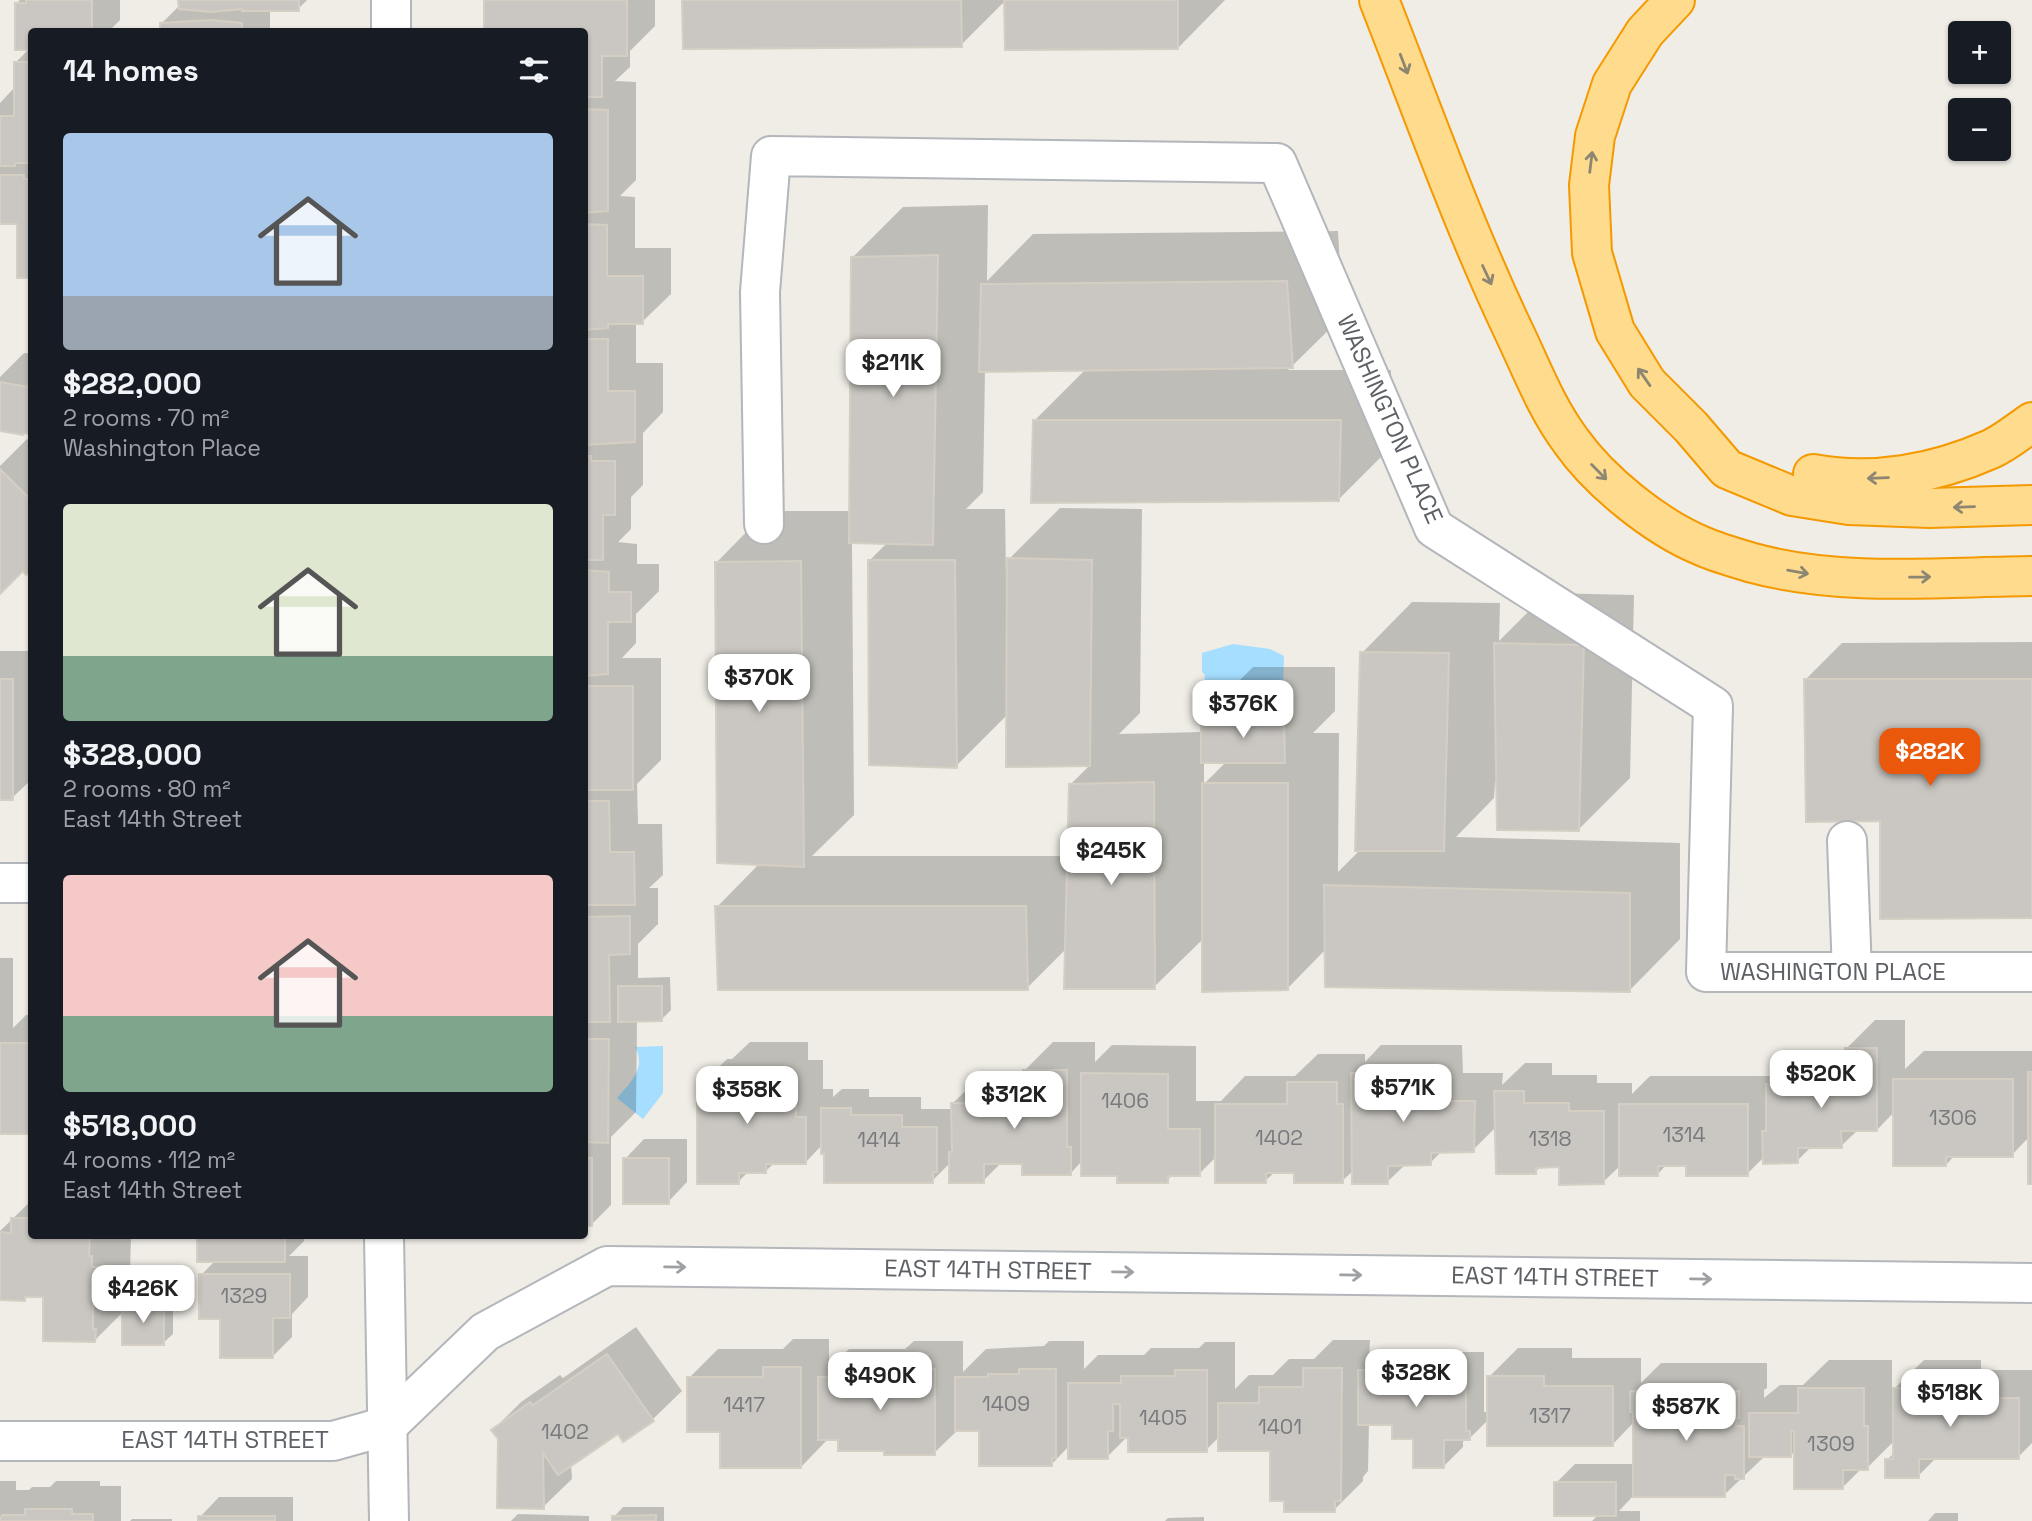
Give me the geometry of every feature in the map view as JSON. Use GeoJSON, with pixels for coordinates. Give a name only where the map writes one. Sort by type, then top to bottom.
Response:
{"type":"FeatureCollection","features":[{"type":"Feature","properties":{"kind":"highway"},"geometry":{"type":"LineString","coordinates":[[1379,0],[1483,267],[1551,410],[1572,442],[1599,473],[1660,523],[1702,546],[1754,563],[1804,573],[1852,578],[2032,576]]}},
{"type":"Feature","properties":{"kind":"highway"},"geometry":{"type":"LineString","coordinates":[[1675,0],[1645,32],[1612,84],[1595,135],[1589,185],[1592,253],[1615,331],[1647,383],[1727,469],[1792,496],[1849,505],[1930,508],[2032,505]]}},
{"type":"Feature","properties":{"kind":"highway"},"geometry":{"type":"LineString","coordinates":[[1690,427],[1792,470],[1840,479],[1887,478],[1932,470],[1993,448],[2032,422]]}},
{"type":"Feature","properties":{"kind":"street"},"geometry":{"type":"LineString","coordinates":[[391,0],[391,28]]}},
{"type":"Feature","properties":{"kind":"street","name":"WASHINGTON PLACE"},"geometry":{"type":"LineString","coordinates":[[764,524],[760,292],[771,156],[1277,163],[1434,528],[1713,706],[1706,972],[2032,972]]}},
{"type":"Feature","properties":{"kind":"street"},"geometry":{"type":"LineString","coordinates":[[1847,841],[1852,972]]}},
{"type":"Feature","properties":{"kind":"street"},"geometry":{"type":"LineString","coordinates":[[0,883],[28,883]]}},
{"type":"Feature","properties":{"kind":"street"},"geometry":{"type":"LineString","coordinates":[[384,1239],[389,1521]]}},
{"type":"Feature","properties":{"kind":"street","name":"EAST 14TH STREET"},"geometry":{"type":"LineString","coordinates":[[0,1441],[333,1441],[387,1426],[485,1332],[607,1266],[2032,1283]]}},
{"type":"Feature","properties":{"kind":"water"},"geometry":{"type":"Polygon","coordinates":[[[1233,644],[1270,649],[1284,656],[1283,687],[1236,691],[1224,699],[1203,687],[1205,675],[1202,672],[1202,653],[1233,644]]]}},
{"type":"Feature","properties":{"kind":"water"},"geometry":{"type":"Polygon","coordinates":[[[663,1046],[663,1093],[643,1119],[617,1098],[632,1081],[638,1068],[635,1047],[663,1046]]]}},
{"type":"Feature","properties":{"kind":"building"},"geometry":{"type":"Polygon","coordinates":[[[26,0],[92,0],[92,28],[28,28],[28,50],[15,50],[15,3],[26,3],[26,0]]]}},
{"type":"Feature","properties":{"kind":"building"},"geometry":{"type":"Polygon","coordinates":[[[178,0],[299,0],[299,11],[242,9],[211,12],[179,9],[178,0]]]}},
{"type":"Feature","properties":{"kind":"building"},"geometry":{"type":"Polygon","coordinates":[[[484,0],[627,0],[627,56],[602,56],[602,97],[588,97],[588,28],[484,28],[484,0]]]}},
{"type":"Feature","properties":{"kind":"building"},"geometry":{"type":"Polygon","coordinates":[[[682,0],[961,0],[962,47],[683,49],[682,0]]]}},
{"type":"Feature","properties":{"kind":"building"},"geometry":{"type":"Polygon","coordinates":[[[1004,0],[1178,0],[1178,49],[1005,50],[1004,0]]]}},
{"type":"Feature","properties":{"kind":"building"},"geometry":{"type":"Polygon","coordinates":[[[211,20],[242,23],[242,28],[160,28],[160,23],[211,20]]]}},
{"type":"Feature","properties":{"kind":"building"},"geometry":{"type":"Polygon","coordinates":[[[14,62],[28,62],[28,163],[0,166],[0,116],[14,116],[14,62]]]}},
{"type":"Feature","properties":{"kind":"building"},"geometry":{"type":"Polygon","coordinates":[[[588,109],[608,110],[608,211],[588,213],[588,109]]]}},
{"type":"Feature","properties":{"kind":"building"},"geometry":{"type":"Polygon","coordinates":[[[0,175],[24,175],[24,179],[28,179],[28,278],[17,278],[17,224],[0,224],[0,175]]]}},
{"type":"Feature","properties":{"kind":"building"},"geometry":{"type":"Polygon","coordinates":[[[588,224],[607,225],[607,276],[643,276],[643,324],[608,324],[608,328],[588,330],[588,224]]]}},
{"type":"Feature","properties":{"kind":"building"},"geometry":{"type":"Polygon","coordinates":[[[938,255],[933,545],[849,543],[851,257],[938,255]]]}},
{"type":"Feature","properties":{"kind":"building"},"geometry":{"type":"Polygon","coordinates":[[[1287,281],[1293,368],[979,372],[981,284],[1287,281]]]}},
{"type":"Feature","properties":{"kind":"building"},"geometry":{"type":"Polygon","coordinates":[[[588,339],[608,339],[608,391],[635,391],[635,442],[588,445],[588,339]]]}},
{"type":"Feature","properties":{"kind":"building"},"geometry":{"type":"Polygon","coordinates":[[[0,382],[28,387],[28,434],[0,431],[0,382]]]}},
{"type":"Feature","properties":{"kind":"building"},"geometry":{"type":"Polygon","coordinates":[[[1033,420],[1341,420],[1339,501],[1031,503],[1033,420]]]}},
{"type":"Feature","properties":{"kind":"building"},"geometry":{"type":"Polygon","coordinates":[[[588,456],[591,456],[591,461],[615,461],[615,515],[603,515],[603,560],[588,560],[588,456]]]}},
{"type":"Feature","properties":{"kind":"building"},"geometry":{"type":"Polygon","coordinates":[[[0,469],[28,497],[28,573],[26,575],[23,571],[0,594],[0,469]]]}},
{"type":"Feature","properties":{"kind":"building"},"geometry":{"type":"Polygon","coordinates":[[[1007,558],[1092,560],[1090,766],[1006,767],[1007,558]]]}},
{"type":"Feature","properties":{"kind":"building"},"geometry":{"type":"Polygon","coordinates":[[[868,560],[955,560],[957,768],[869,765],[868,560]]]}},
{"type":"Feature","properties":{"kind":"building"},"geometry":{"type":"Polygon","coordinates":[[[801,561],[804,867],[717,863],[715,562],[801,561]]]}},
{"type":"Feature","properties":{"kind":"building"},"geometry":{"type":"Polygon","coordinates":[[[588,570],[609,572],[609,592],[631,592],[631,622],[608,622],[608,674],[588,676],[588,570]]]}},
{"type":"Feature","properties":{"kind":"building"},"geometry":{"type":"Polygon","coordinates":[[[1494,643],[1584,645],[1579,831],[1497,830],[1494,643]]]}},
{"type":"Feature","properties":{"kind":"building"},"geometry":{"type":"Polygon","coordinates":[[[1360,652],[1449,653],[1444,851],[1355,851],[1360,652]]]}},
{"type":"Feature","properties":{"kind":"building"},"geometry":{"type":"Polygon","coordinates":[[[0,679],[13,679],[13,800],[0,800],[0,679]]]}},
{"type":"Feature","properties":{"kind":"building"},"geometry":{"type":"Polygon","coordinates":[[[1804,679],[2032,679],[2032,918],[1880,919],[1880,821],[1806,822],[1804,679]]]}},
{"type":"Feature","properties":{"kind":"building"},"geometry":{"type":"Polygon","coordinates":[[[588,686],[633,686],[633,790],[588,790],[588,686]]]}},
{"type":"Feature","properties":{"kind":"building"},"geometry":{"type":"Polygon","coordinates":[[[1201,717],[1284,717],[1285,763],[1201,763],[1201,717]]]}},
{"type":"Feature","properties":{"kind":"building"},"geometry":{"type":"Polygon","coordinates":[[[1154,782],[1155,989],[1064,989],[1069,784],[1154,782]]]}},
{"type":"Feature","properties":{"kind":"building"},"geometry":{"type":"Polygon","coordinates":[[[1202,783],[1288,783],[1288,990],[1202,992],[1202,783]]]}},
{"type":"Feature","properties":{"kind":"building"},"geometry":{"type":"Polygon","coordinates":[[[588,801],[609,801],[610,852],[634,852],[635,905],[588,905],[588,801]]]}},
{"type":"Feature","properties":{"kind":"building"},"geometry":{"type":"Polygon","coordinates":[[[1324,885],[1630,893],[1630,992],[1325,987],[1324,885]]]}},
{"type":"Feature","properties":{"kind":"building"},"geometry":{"type":"Polygon","coordinates":[[[715,906],[1026,906],[1028,990],[718,990],[715,906]]]}},
{"type":"Feature","properties":{"kind":"building"},"geometry":{"type":"Polygon","coordinates":[[[630,916],[630,954],[609,955],[610,1022],[588,1022],[588,917],[630,916]]]}},
{"type":"Feature","properties":{"kind":"building"},"geometry":{"type":"Polygon","coordinates":[[[618,986],[662,986],[662,1021],[618,1022],[618,986]]]}},
{"type":"Feature","properties":{"kind":"building"},"geometry":{"type":"Polygon","coordinates":[[[588,1039],[609,1039],[608,1143],[588,1142],[588,1039]]]}},
{"type":"Feature","properties":{"kind":"building"},"geometry":{"type":"Polygon","coordinates":[[[0,1043],[28,1043],[28,1134],[0,1134],[0,1043]]]}},
{"type":"Feature","properties":{"kind":"building"},"geometry":{"type":"Polygon","coordinates":[[[1845,1048],[1877,1048],[1877,1131],[1841,1131],[1842,1148],[1798,1148],[1798,1163],[1763,1164],[1762,1131],[1766,1131],[1766,1084],[1845,1083],[1845,1048]]]}},
{"type":"Feature","properties":{"kind":"building"},"geometry":{"type":"Polygon","coordinates":[[[719,1070],[780,1070],[780,1088],[796,1088],[796,1117],[806,1117],[806,1164],[766,1164],[766,1173],[739,1173],[739,1184],[697,1184],[697,1087],[719,1087],[719,1070]]]}},
{"type":"Feature","properties":{"kind":"building"},"geometry":{"type":"Polygon","coordinates":[[[1023,1070],[1067,1070],[1067,1147],[1071,1147],[1071,1175],[1022,1175],[1022,1164],[984,1164],[984,1183],[949,1183],[949,1152],[952,1152],[951,1103],[1023,1103],[1023,1070]]]}},
{"type":"Feature","properties":{"kind":"building"},"geometry":{"type":"Polygon","coordinates":[[[2028,1072],[2032,1072],[2032,1184],[2028,1184],[2028,1072]]]}},
{"type":"Feature","properties":{"kind":"building"},"geometry":{"type":"Polygon","coordinates":[[[1081,1073],[1168,1074],[1168,1129],[1200,1129],[1200,1176],[1168,1176],[1168,1183],[1117,1183],[1117,1176],[1081,1176],[1081,1073]]]}},
{"type":"Feature","properties":{"kind":"building"},"geometry":{"type":"Polygon","coordinates":[[[1351,1073],[1434,1073],[1435,1101],[1475,1101],[1474,1152],[1431,1153],[1431,1165],[1388,1166],[1388,1184],[1352,1184],[1351,1073]]]}},
{"type":"Feature","properties":{"kind":"building"},"geometry":{"type":"Polygon","coordinates":[[[1893,1079],[2013,1079],[2013,1157],[1946,1157],[1946,1166],[1893,1166],[1893,1079]]]}},
{"type":"Feature","properties":{"kind":"building"},"geometry":{"type":"Polygon","coordinates":[[[1287,1082],[1337,1082],[1337,1104],[1343,1104],[1343,1183],[1294,1183],[1294,1173],[1266,1173],[1266,1183],[1215,1183],[1215,1104],[1287,1104],[1287,1082]]]}},
{"type":"Feature","properties":{"kind":"building"},"geometry":{"type":"Polygon","coordinates":[[[1494,1091],[1524,1091],[1524,1103],[1569,1103],[1569,1111],[1604,1111],[1604,1184],[1559,1185],[1559,1167],[1536,1168],[1536,1174],[1496,1174],[1494,1091]]]}},
{"type":"Feature","properties":{"kind":"building"},"geometry":{"type":"Polygon","coordinates":[[[1619,1104],[1748,1104],[1748,1176],[1686,1176],[1686,1166],[1658,1166],[1658,1176],[1619,1176],[1619,1104]]]}},
{"type":"Feature","properties":{"kind":"building"},"geometry":{"type":"Polygon","coordinates":[[[821,1108],[851,1108],[851,1115],[902,1115],[902,1127],[937,1127],[937,1172],[933,1172],[933,1183],[824,1183],[821,1108]]]}},
{"type":"Feature","properties":{"kind":"building"},"geometry":{"type":"Polygon","coordinates":[[[588,1158],[592,1158],[592,1226],[588,1226],[588,1158]]]}},
{"type":"Feature","properties":{"kind":"building"},"geometry":{"type":"Polygon","coordinates":[[[623,1158],[669,1158],[669,1204],[623,1204],[623,1158]]]}},
{"type":"Feature","properties":{"kind":"building"},"geometry":{"type":"Polygon","coordinates":[[[11,1218],[28,1218],[28,1239],[90,1239],[89,1256],[92,1256],[92,1267],[103,1267],[102,1300],[93,1300],[95,1342],[43,1341],[43,1297],[25,1297],[25,1301],[0,1300],[0,1232],[11,1233],[11,1218]]]}},
{"type":"Feature","properties":{"kind":"building"},"geometry":{"type":"Polygon","coordinates":[[[197,1239],[285,1239],[285,1262],[197,1262],[197,1239]]]}},
{"type":"Feature","properties":{"kind":"building"},"geometry":{"type":"Polygon","coordinates":[[[199,1274],[290,1274],[290,1318],[273,1318],[273,1358],[220,1358],[220,1319],[199,1319],[199,1274]]]}},
{"type":"Feature","properties":{"kind":"building"},"geometry":{"type":"Polygon","coordinates":[[[122,1306],[164,1306],[164,1345],[122,1345],[122,1306]]]}},
{"type":"Feature","properties":{"kind":"building"},"geometry":{"type":"Polygon","coordinates":[[[607,1354],[654,1421],[623,1442],[618,1434],[558,1475],[543,1453],[544,1509],[497,1508],[498,1439],[491,1430],[530,1402],[533,1405],[607,1354]]]}},
{"type":"Feature","properties":{"kind":"building"},"geometry":{"type":"Polygon","coordinates":[[[763,1367],[801,1367],[801,1468],[720,1468],[720,1432],[687,1432],[687,1377],[763,1377],[763,1367]]]}},
{"type":"Feature","properties":{"kind":"building"},"geometry":{"type":"Polygon","coordinates":[[[1303,1368],[1342,1368],[1341,1501],[1335,1501],[1335,1512],[1284,1512],[1284,1501],[1270,1501],[1270,1451],[1218,1451],[1218,1403],[1259,1403],[1259,1387],[1303,1387],[1303,1368]]]}},
{"type":"Feature","properties":{"kind":"building"},"geometry":{"type":"Polygon","coordinates":[[[883,1369],[935,1369],[935,1455],[884,1455],[884,1451],[838,1451],[838,1440],[818,1440],[818,1377],[883,1377],[883,1369]]]}},
{"type":"Feature","properties":{"kind":"building"},"geometry":{"type":"Polygon","coordinates":[[[1019,1369],[1056,1369],[1056,1458],[1052,1458],[1052,1466],[979,1466],[979,1431],[955,1431],[955,1377],[1019,1374],[1019,1369]]]}},
{"type":"Feature","properties":{"kind":"building"},"geometry":{"type":"Polygon","coordinates":[[[1175,1370],[1207,1370],[1207,1452],[1128,1452],[1128,1438],[1120,1438],[1120,1404],[1113,1404],[1113,1431],[1108,1431],[1108,1459],[1068,1459],[1068,1383],[1121,1383],[1121,1376],[1175,1376],[1175,1370]]]}},
{"type":"Feature","properties":{"kind":"building"},"geometry":{"type":"Polygon","coordinates":[[[1358,1370],[1466,1370],[1466,1431],[1470,1431],[1470,1440],[1444,1440],[1444,1468],[1413,1468],[1413,1439],[1392,1439],[1392,1425],[1358,1425],[1358,1370]]]}},
{"type":"Feature","properties":{"kind":"building"},"geometry":{"type":"Polygon","coordinates":[[[1487,1376],[1544,1376],[1544,1386],[1613,1386],[1613,1446],[1487,1446],[1487,1376]]]}},
{"type":"Feature","properties":{"kind":"building"},"geometry":{"type":"Polygon","coordinates":[[[1798,1388],[1864,1388],[1864,1426],[1868,1426],[1868,1470],[1843,1470],[1843,1489],[1794,1489],[1794,1431],[1791,1431],[1791,1457],[1749,1457],[1749,1413],[1798,1413],[1798,1388]]]}},
{"type":"Feature","properties":{"kind":"building"},"geometry":{"type":"Polygon","coordinates":[[[1893,1388],[1953,1388],[1953,1398],[2019,1398],[2019,1459],[1919,1459],[1919,1478],[1885,1478],[1885,1459],[1893,1459],[1893,1388]]]}},
{"type":"Feature","properties":{"kind":"building"},"geometry":{"type":"Polygon","coordinates":[[[1630,1391],[1739,1391],[1739,1418],[1736,1418],[1736,1426],[1744,1426],[1744,1479],[1725,1475],[1725,1497],[1633,1497],[1633,1412],[1630,1412],[1630,1391]]]}},
{"type":"Feature","properties":{"kind":"building"},"geometry":{"type":"Polygon","coordinates":[[[1554,1482],[1616,1482],[1616,1516],[1554,1516],[1554,1482]]]}},
{"type":"Feature","properties":{"kind":"building"},"geometry":{"type":"Polygon","coordinates":[[[25,1509],[72,1509],[72,1514],[93,1514],[93,1521],[0,1521],[2,1515],[25,1515],[25,1509]]]}},
{"type":"Feature","properties":{"kind":"building"},"geometry":{"type":"Polygon","coordinates":[[[656,1515],[656,1521],[612,1521],[612,1516],[656,1515]]]}},
{"type":"Feature","properties":{"kind":"building"},"geometry":{"type":"Polygon","coordinates":[[[198,1516],[275,1516],[275,1521],[198,1521],[198,1516]]]}}]}
